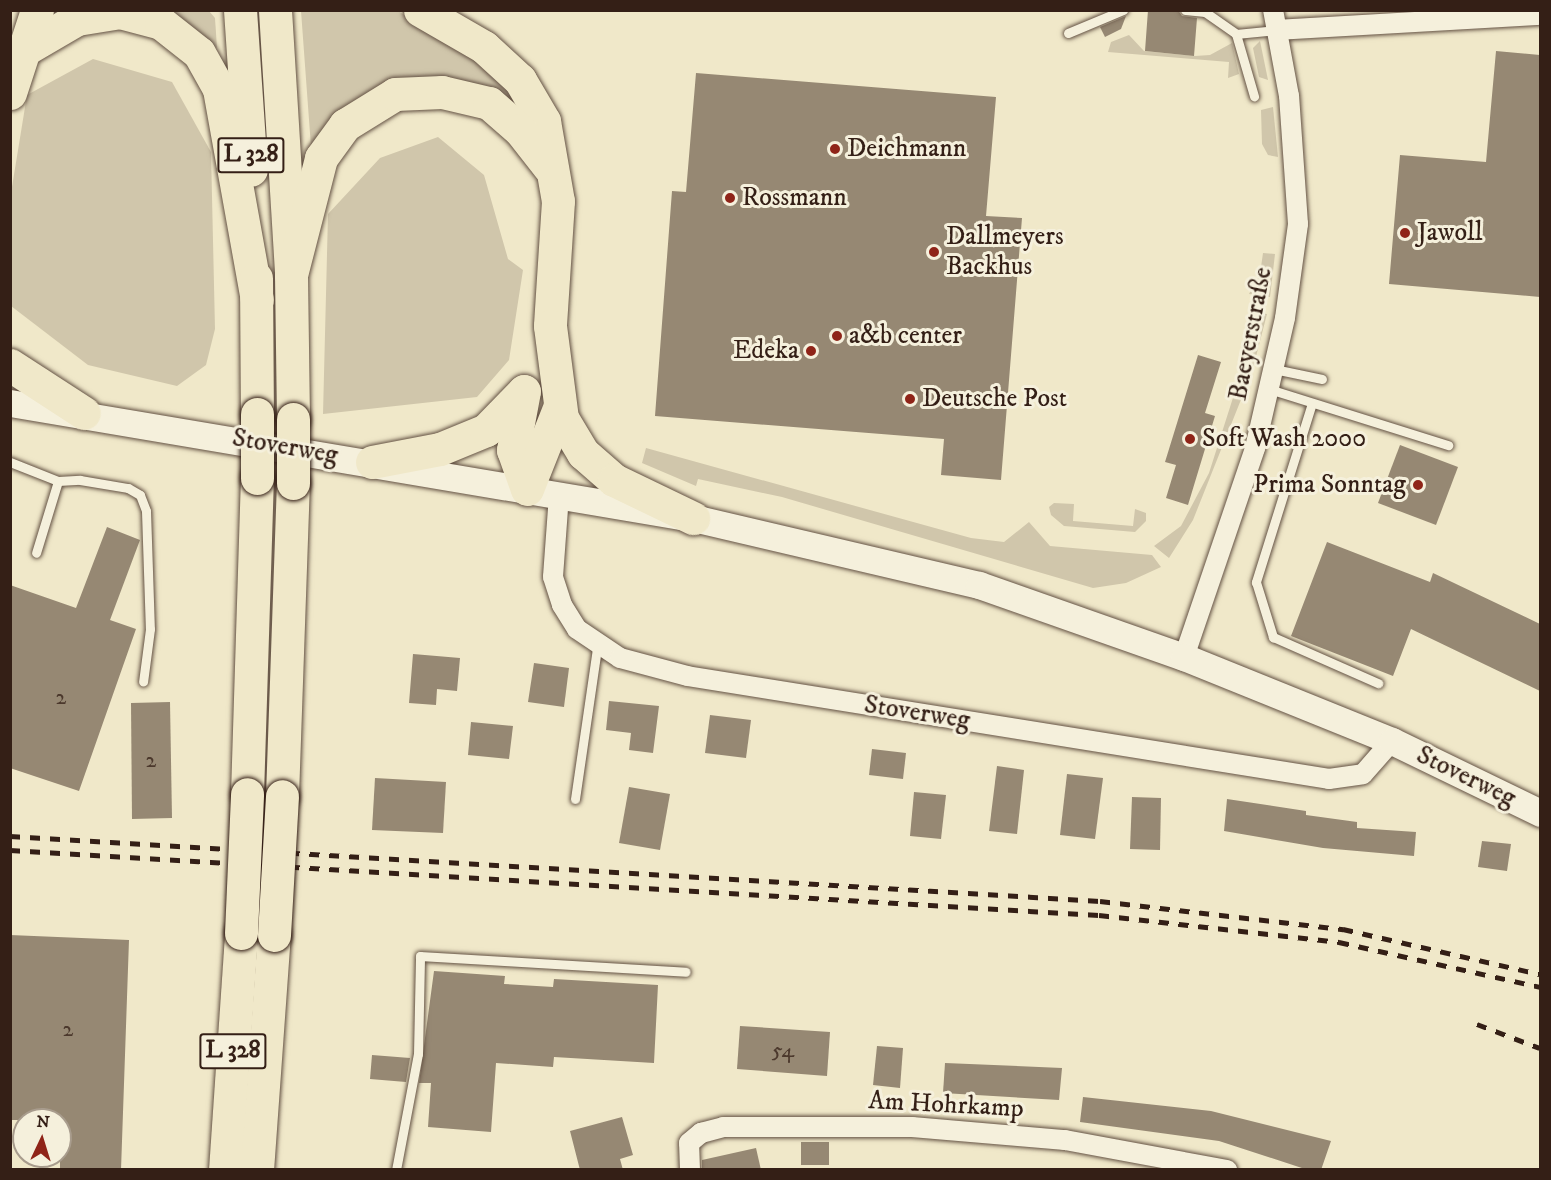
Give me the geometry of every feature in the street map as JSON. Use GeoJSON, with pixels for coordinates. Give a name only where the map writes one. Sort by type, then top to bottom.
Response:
{"type":"FeatureCollection","features":[{"type":"Feature","properties":{"kind":"highway"},"geometry":{"type":"LineString","coordinates":[[10,93],[29,47],[37,10]]}},
{"type":"Feature","properties":{"kind":"highway","name":"L 328"},"geometry":{"type":"LineString","coordinates":[[225,1170],[241,933],[257,478],[256,300],[240,10]]}},
{"type":"Feature","properties":{"kind":"highway","name":"L 328"},"geometry":{"type":"LineString","coordinates":[[257,1170],[282,796],[293,483],[291,275],[275,10]]}},
{"type":"Feature","properties":{"kind":"highway"},"geometry":{"type":"LineString","coordinates":[[420,10],[484,47],[520,80],[544,121],[554,173],[558,237],[550,326],[558,408],[583,453],[614,480],[693,518]]}},
{"type":"Feature","properties":{"kind":"highway"},"geometry":{"type":"LineString","coordinates":[[29,47],[77,20],[120,12],[161,23],[199,53],[219,89],[256,300]]}},
{"type":"Feature","properties":{"kind":"highway"},"geometry":{"type":"LineString","coordinates":[[291,275],[321,158],[345,125],[395,94],[442,92],[489,103],[520,130],[554,173]]}},
{"type":"Feature","properties":{"kind":"highway"},"geometry":{"type":"LineString","coordinates":[[527,489],[513,450],[524,391],[550,326]]}},
{"type":"Feature","properties":{"kind":"highway"},"geometry":{"type":"LineString","coordinates":[[10,365],[84,413]]}},
{"type":"Feature","properties":{"kind":"highway"},"geometry":{"type":"LineString","coordinates":[[372,462],[440,449],[486,430],[524,391]]}},
{"type":"Feature","properties":{"kind":"highway"},"geometry":{"type":"LineString","coordinates":[[527,489],[558,408]]}},
{"type":"Feature","properties":{"kind":"street","name":"Baeyerstraße"},"geometry":{"type":"LineString","coordinates":[[1184,657],[1255,448],[1274,369],[1298,224],[1289,96],[1273,10]]}},
{"type":"Feature","properties":{"kind":"street"},"geometry":{"type":"LineString","coordinates":[[1277,30],[1540,15]]}},
{"type":"Feature","properties":{"kind":"street","name":"Stoverweg"},"geometry":{"type":"LineString","coordinates":[[10,403],[84,413],[693,518],[979,585],[1184,657],[1392,741],[1540,813]]}},
{"type":"Feature","properties":{"kind":"street","name":"Stoverweg"},"geometry":{"type":"LineString","coordinates":[[559,495],[553,577],[562,605],[577,629],[620,658],[687,676],[1329,779],[1363,774],[1392,741]]}},
{"type":"Feature","properties":{"kind":"street","name":"Am Hohrkamp"},"geometry":{"type":"LineString","coordinates":[[690,1170],[689,1143],[701,1133],[723,1127],[877,1127],[1065,1140],[1227,1170]]}},
{"type":"Feature","properties":{"kind":"lane"},"geometry":{"type":"LineString","coordinates":[[1068,33],[1123,10]]}},
{"type":"Feature","properties":{"kind":"lane"},"geometry":{"type":"LineString","coordinates":[[1185,10],[1205,12],[1236,34],[1254,96]]}},
{"type":"Feature","properties":{"kind":"lane"},"geometry":{"type":"LineString","coordinates":[[1236,34],[1277,30]]}},
{"type":"Feature","properties":{"kind":"lane"},"geometry":{"type":"LineString","coordinates":[[1274,369],[1322,379]]}},
{"type":"Feature","properties":{"kind":"lane"},"geometry":{"type":"LineString","coordinates":[[1269,389],[1448,445]]}},
{"type":"Feature","properties":{"kind":"lane"},"geometry":{"type":"LineString","coordinates":[[1312,403],[1256,582],[1273,637],[1378,683]]}},
{"type":"Feature","properties":{"kind":"lane"},"geometry":{"type":"LineString","coordinates":[[10,462],[58,481],[99,483],[140,495],[146,511],[150,629],[143,682]]}},
{"type":"Feature","properties":{"kind":"lane"},"geometry":{"type":"LineString","coordinates":[[36,552],[58,481]]}},
{"type":"Feature","properties":{"kind":"lane"},"geometry":{"type":"LineString","coordinates":[[575,799],[598,642]]}},
{"type":"Feature","properties":{"kind":"lane"},"geometry":{"type":"LineString","coordinates":[[396,1170],[418,1054],[420,956],[686,972]]}},
{"type":"Feature","properties":{"kind":"shaded area"},"geometry":{"type":"Polygon","coordinates":[[[158,11],[209,11],[215,18],[217,48],[158,11]]]}},
{"type":"Feature","properties":{"kind":"shaded area"},"geometry":{"type":"Polygon","coordinates":[[[301,11],[398,11],[494,68],[527,108],[447,79],[311,147],[301,11]]]}},
{"type":"Feature","properties":{"kind":"shaded area"},"geometry":{"type":"Polygon","coordinates":[[[1129,35],[1144,51],[1195,56],[1210,55],[1232,43],[1239,74],[1228,78],[1229,62],[1108,52],[1111,42],[1129,35]]]}},
{"type":"Feature","properties":{"kind":"shaded area"},"geometry":{"type":"Polygon","coordinates":[[[1260,41],[1268,80],[1259,77],[1253,48],[1260,41]]]}},
{"type":"Feature","properties":{"kind":"shaded area"},"geometry":{"type":"Polygon","coordinates":[[[93,59],[172,82],[211,152],[215,329],[206,365],[177,386],[88,365],[11,306],[11,193],[27,95],[93,59]]]}},
{"type":"Feature","properties":{"kind":"shaded area"},"geometry":{"type":"Polygon","coordinates":[[[1273,107],[1278,157],[1268,155],[1262,144],[1261,110],[1273,107]]]}},
{"type":"Feature","properties":{"kind":"shaded area"},"geometry":{"type":"Polygon","coordinates":[[[438,137],[484,175],[508,259],[523,270],[509,360],[477,397],[323,414],[328,214],[380,158],[438,137]]]}},
{"type":"Feature","properties":{"kind":"shaded area"},"geometry":{"type":"Polygon","coordinates":[[[1263,253],[1275,254],[1270,297],[1249,294],[1260,274],[1263,253]]]}},
{"type":"Feature","properties":{"kind":"shaded area"},"geometry":{"type":"Polygon","coordinates":[[[1260,313],[1267,314],[1252,372],[1193,520],[1169,558],[1154,546],[1181,526],[1209,473],[1260,313]]]}},
{"type":"Feature","properties":{"kind":"shaded area"},"geometry":{"type":"Polygon","coordinates":[[[646,448],[971,538],[1004,542],[1029,522],[1050,546],[1152,555],[1161,567],[1126,583],[1093,588],[782,497],[698,479],[696,486],[642,463],[646,448]]]}},
{"type":"Feature","properties":{"kind":"shaded area"},"geometry":{"type":"Polygon","coordinates":[[[1054,503],[1074,504],[1073,521],[1133,526],[1135,509],[1146,513],[1146,521],[1135,532],[1064,526],[1051,515],[1049,507],[1054,503]]]}},
{"type":"Feature","properties":{"kind":"building"},"geometry":{"type":"Polygon","coordinates":[[[1148,10],[1178,10],[1182,16],[1197,18],[1194,56],[1145,51],[1148,10]]]}},
{"type":"Feature","properties":{"kind":"building"},"geometry":{"type":"Polygon","coordinates":[[[1126,16],[1121,29],[1105,37],[1100,27],[1126,16]]]}},
{"type":"Feature","properties":{"kind":"building"},"geometry":{"type":"Polygon","coordinates":[[[1496,51],[1540,55],[1540,297],[1389,284],[1400,155],[1486,162],[1496,51]]]}},
{"type":"Feature","properties":{"kind":"building","name":"a&b center"},"geometry":{"type":"Polygon","coordinates":[[[696,73],[996,97],[986,216],[1022,218],[1001,480],[941,475],[944,439],[655,416],[672,191],[686,192],[696,73]]]}},
{"type":"Feature","properties":{"kind":"building","name":"Soft Wash 2000"},"geometry":{"type":"Polygon","coordinates":[[[1198,355],[1221,362],[1205,413],[1215,416],[1188,505],[1166,498],[1176,465],[1165,462],[1198,355]]]}},
{"type":"Feature","properties":{"kind":"building","name":"Prima Sonntag"},"geometry":{"type":"Polygon","coordinates":[[[1400,445],[1458,467],[1436,525],[1378,503],[1400,445]]]}},
{"type":"Feature","properties":{"kind":"building"},"geometry":{"type":"Polygon","coordinates":[[[107,527],[140,540],[110,620],[136,629],[79,791],[10,768],[10,585],[76,608],[107,527]]]}},
{"type":"Feature","properties":{"kind":"building"},"geometry":{"type":"Polygon","coordinates":[[[1327,542],[1430,582],[1433,573],[1540,624],[1540,691],[1411,629],[1393,676],[1291,636],[1327,542]]]}},
{"type":"Feature","properties":{"kind":"building"},"geometry":{"type":"Polygon","coordinates":[[[413,654],[460,658],[457,691],[437,689],[436,705],[409,703],[413,654]]]}},
{"type":"Feature","properties":{"kind":"building"},"geometry":{"type":"Polygon","coordinates":[[[534,663],[569,668],[564,707],[528,702],[534,663]]]}},
{"type":"Feature","properties":{"kind":"building"},"geometry":{"type":"Polygon","coordinates":[[[609,701],[659,706],[653,753],[629,750],[631,733],[606,730],[609,701]]]}},
{"type":"Feature","properties":{"kind":"building"},"geometry":{"type":"Polygon","coordinates":[[[170,702],[172,818],[132,819],[131,703],[170,702]]]}},
{"type":"Feature","properties":{"kind":"building"},"geometry":{"type":"Polygon","coordinates":[[[710,715],[751,720],[746,758],[705,753],[710,715]]]}},
{"type":"Feature","properties":{"kind":"building"},"geometry":{"type":"Polygon","coordinates":[[[471,722],[513,726],[509,759],[468,755],[471,722]]]}},
{"type":"Feature","properties":{"kind":"building"},"geometry":{"type":"Polygon","coordinates":[[[872,749],[906,753],[903,779],[869,775],[872,749]]]}},
{"type":"Feature","properties":{"kind":"building"},"geometry":{"type":"Polygon","coordinates":[[[997,766],[1024,770],[1017,834],[989,831],[997,766]]]}},
{"type":"Feature","properties":{"kind":"building"},"geometry":{"type":"Polygon","coordinates":[[[1067,774],[1103,778],[1095,839],[1060,835],[1067,774]]]}},
{"type":"Feature","properties":{"kind":"building"},"geometry":{"type":"Polygon","coordinates":[[[375,778],[446,782],[443,833],[372,830],[375,778]]]}},
{"type":"Feature","properties":{"kind":"building"},"geometry":{"type":"Polygon","coordinates":[[[629,787],[670,794],[660,850],[619,843],[629,787]]]}},
{"type":"Feature","properties":{"kind":"building"},"geometry":{"type":"Polygon","coordinates":[[[914,792],[946,795],[941,839],[910,836],[914,792]]]}},
{"type":"Feature","properties":{"kind":"building"},"geometry":{"type":"Polygon","coordinates":[[[1132,797],[1161,798],[1160,850],[1130,849],[1132,797]]]}},
{"type":"Feature","properties":{"kind":"building"},"geometry":{"type":"Polygon","coordinates":[[[1227,799],[1306,811],[1306,815],[1357,822],[1357,828],[1416,832],[1414,856],[1323,848],[1224,831],[1227,799]]]}},
{"type":"Feature","properties":{"kind":"building"},"geometry":{"type":"Polygon","coordinates":[[[1482,841],[1511,844],[1507,871],[1478,867],[1482,841]]]}},
{"type":"Feature","properties":{"kind":"building"},"geometry":{"type":"Polygon","coordinates":[[[10,935],[129,940],[121,1170],[60,1170],[60,1168],[72,1168],[72,1108],[12,1108],[12,1120],[10,1120],[10,935]]]}},
{"type":"Feature","properties":{"kind":"building"},"geometry":{"type":"Polygon","coordinates":[[[434,971],[505,976],[504,984],[553,987],[554,979],[658,985],[654,1063],[554,1057],[553,1067],[496,1063],[491,1132],[428,1127],[431,1083],[419,1083],[434,971]]]}},
{"type":"Feature","properties":{"kind":"building"},"geometry":{"type":"Polygon","coordinates":[[[740,1026],[830,1032],[827,1076],[737,1069],[740,1026]]]}},
{"type":"Feature","properties":{"kind":"building"},"geometry":{"type":"Polygon","coordinates":[[[877,1046],[903,1048],[900,1088],[873,1085],[877,1046]]]}},
{"type":"Feature","properties":{"kind":"building"},"geometry":{"type":"Polygon","coordinates":[[[372,1055],[410,1058],[406,1082],[370,1079],[372,1055]]]}},
{"type":"Feature","properties":{"kind":"building"},"geometry":{"type":"Polygon","coordinates":[[[945,1063],[1062,1068],[1059,1100],[943,1093],[945,1063]]]}},
{"type":"Feature","properties":{"kind":"building"},"geometry":{"type":"Polygon","coordinates":[[[1083,1097],[1211,1111],[1331,1141],[1321,1170],[1308,1170],[1219,1141],[1080,1122],[1083,1097]]]}},
{"type":"Feature","properties":{"kind":"building"},"geometry":{"type":"Polygon","coordinates":[[[622,1117],[633,1155],[620,1159],[623,1170],[580,1170],[570,1131],[622,1117]]]}},
{"type":"Feature","properties":{"kind":"building"},"geometry":{"type":"Polygon","coordinates":[[[801,1142],[829,1142],[829,1165],[801,1165],[801,1142]]]}},
{"type":"Feature","properties":{"kind":"building"},"geometry":{"type":"Polygon","coordinates":[[[756,1148],[761,1170],[702,1170],[702,1160],[756,1148]]]}},
{"type":"Feature","properties":{"kind":"railway"},"geometry":{"type":"LineString","coordinates":[[10,836],[1100,901],[1343,929],[1540,974]]}},
{"type":"Feature","properties":{"kind":"railway"},"geometry":{"type":"LineString","coordinates":[[10,850],[1099,915],[1339,942],[1540,987]]}},
{"type":"Feature","properties":{"kind":"railway"},"geometry":{"type":"LineString","coordinates":[[1477,1024],[1540,1048]]}},
{"type":"Feature","properties":{"kind":"place","name":"Deichmann"},"geometry":{"type":"Point","coordinates":[835,149]}},
{"type":"Feature","properties":{"kind":"place","name":"Rossmann"},"geometry":{"type":"Point","coordinates":[730,198]}},
{"type":"Feature","properties":{"kind":"place","name":"Jawoll"},"geometry":{"type":"Point","coordinates":[1405,233]}},
{"type":"Feature","properties":{"kind":"place","name":"Dallmeyers Backhus"},"geometry":{"type":"Point","coordinates":[934,252]}},
{"type":"Feature","properties":{"kind":"place","name":"a&b center"},"geometry":{"type":"Point","coordinates":[837,336]}},
{"type":"Feature","properties":{"kind":"place","name":"Edeka"},"geometry":{"type":"Point","coordinates":[811,351]}},
{"type":"Feature","properties":{"kind":"place","name":"Deutsche Post"},"geometry":{"type":"Point","coordinates":[910,399]}},
{"type":"Feature","properties":{"kind":"place","name":"Soft Wash 2000"},"geometry":{"type":"Point","coordinates":[1190,439]}},
{"type":"Feature","properties":{"kind":"place","name":"Prima Sonntag"},"geometry":{"type":"Point","coordinates":[1418,485]}}]}
